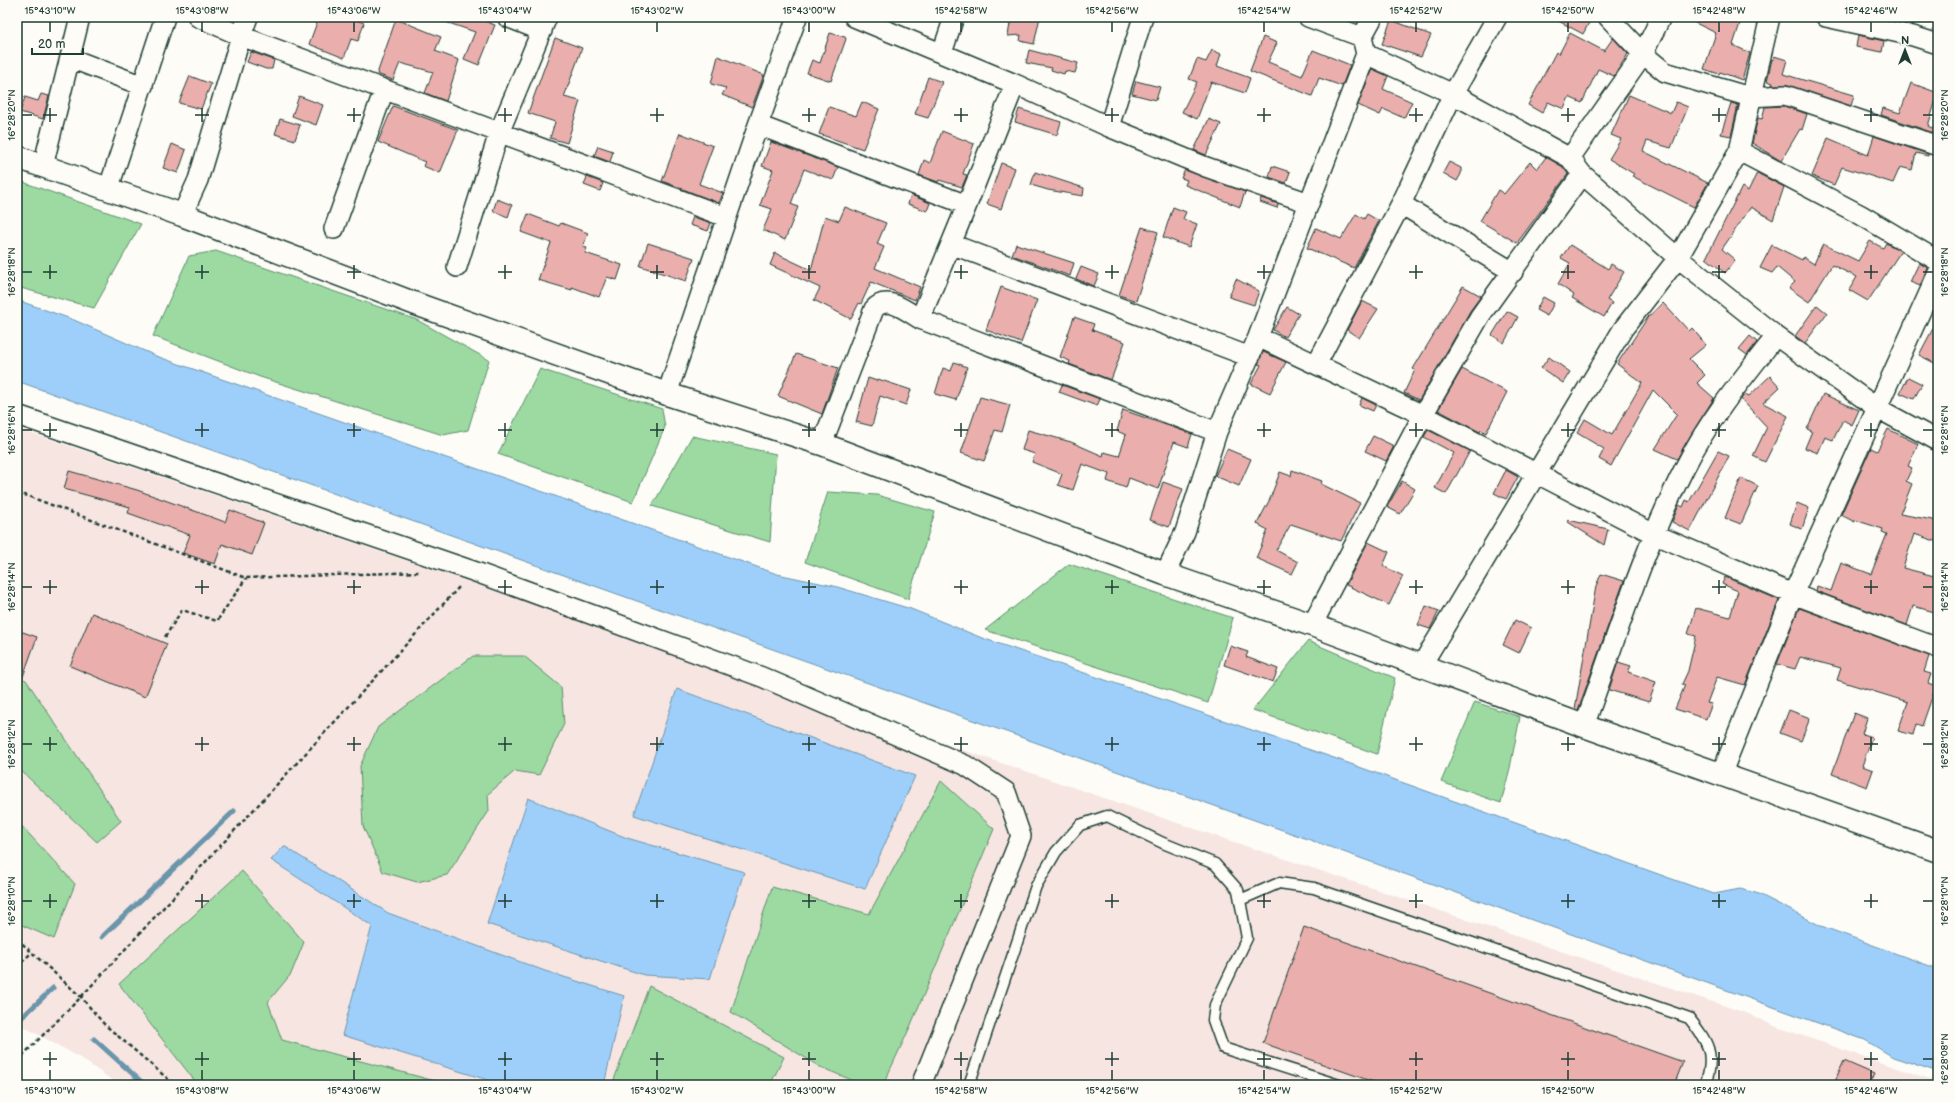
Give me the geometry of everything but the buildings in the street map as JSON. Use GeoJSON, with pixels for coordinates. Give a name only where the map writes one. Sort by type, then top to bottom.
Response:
{"type":"FeatureCollection","features":[{"type":"Feature","properties":{"kind":"main road"},"geometry":{"type":"LineString","coordinates":[[17,157],[182,216],[416,304],[667,394],[822,444],[1165,574],[1312,625],[1584,726],[1938,850]]}},
{"type":"Feature","properties":{"kind":"street"},"geometry":{"type":"LineString","coordinates":[[43,166],[80,17]]}},
{"type":"Feature","properties":{"kind":"street"},"geometry":{"type":"LineString","coordinates":[[108,190],[165,17]]}},
{"type":"Feature","properties":{"kind":"street"},"geometry":{"type":"LineString","coordinates":[[198,17],[240,36],[726,218]]}},
{"type":"Feature","properties":{"kind":"street"},"geometry":{"type":"LineString","coordinates":[[182,216],[198,180],[240,36],[248,17]]}},
{"type":"Feature","properties":{"kind":"street"},"geometry":{"type":"LineString","coordinates":[[456,267],[499,133],[545,24],[507,17]]}},
{"type":"Feature","properties":{"kind":"street"},"geometry":{"type":"LineString","coordinates":[[667,394],[758,125],[797,17]]}},
{"type":"Feature","properties":{"kind":"street"},"geometry":{"type":"LineString","coordinates":[[854,17],[1015,84],[1109,127],[1206,167],[1309,203]]}},
{"type":"Feature","properties":{"kind":"street"},"geometry":{"type":"LineString","coordinates":[[942,53],[954,17]]}},
{"type":"Feature","properties":{"kind":"street"},"geometry":{"type":"LineString","coordinates":[[1109,127],[1143,17]]}},
{"type":"Feature","properties":{"kind":"street"},"geometry":{"type":"LineString","coordinates":[[1308,17],[1570,158],[1582,174],[1678,258],[1776,336],[1877,408],[1938,441]]}},
{"type":"Feature","properties":{"kind":"street"},"geometry":{"type":"LineString","coordinates":[[1165,574],[1185,532],[1217,432],[1250,357],[1309,203],[1373,17]]}},
{"type":"Feature","properties":{"kind":"street"},"geometry":{"type":"LineString","coordinates":[[1316,363],[1401,204],[1453,94],[1497,17]]}},
{"type":"Feature","properties":{"kind":"street"},"geometry":{"type":"LineString","coordinates":[[1608,17],[1643,54],[1665,72],[1750,97],[1785,96],[1938,144]]}},
{"type":"Feature","properties":{"kind":"street"},"geometry":{"type":"LineString","coordinates":[[1570,158],[1643,54],[1662,17]]}},
{"type":"Feature","properties":{"kind":"street"},"geometry":{"type":"LineString","coordinates":[[1421,666],[1623,329],[1678,258],[1739,151],[1750,97],[1770,17]]}},
{"type":"Feature","properties":{"kind":"street"},"geometry":{"type":"LineString","coordinates":[[1826,17],[1861,21],[1938,44]]}},
{"type":"Feature","properties":{"kind":"street"},"geometry":{"type":"LineString","coordinates":[[70,58],[143,86]]}},
{"type":"Feature","properties":{"kind":"street"},"geometry":{"type":"LineString","coordinates":[[920,318],[968,205],[1015,84]]}},
{"type":"Feature","properties":{"kind":"street"},"geometry":{"type":"LineString","coordinates":[[334,229],[384,90]]}},
{"type":"Feature","properties":{"kind":"street"},"geometry":{"type":"LineString","coordinates":[[758,125],[968,205]]}},
{"type":"Feature","properties":{"kind":"street"},"geometry":{"type":"LineString","coordinates":[[1739,151],[1861,215],[1938,261]]}},
{"type":"Feature","properties":{"kind":"street"},"geometry":{"type":"LineString","coordinates":[[1312,625],[1423,415],[1480,316],[1582,174]]}},
{"type":"Feature","properties":{"kind":"street"},"geometry":{"type":"LineString","coordinates":[[1401,204],[1513,272]]}},
{"type":"Feature","properties":{"kind":"street"},"geometry":{"type":"LineString","coordinates":[[951,244],[1250,357]]}},
{"type":"Feature","properties":{"kind":"street"},"geometry":{"type":"LineString","coordinates":[[1721,775],[1793,594],[1938,273]]}},
{"type":"Feature","properties":{"kind":"street"},"geometry":{"type":"LineString","coordinates":[[822,444],[874,309],[881,303],[892,303],[920,318],[1217,432]]}},
{"type":"Feature","properties":{"kind":"street"},"geometry":{"type":"LineString","coordinates":[[1584,726],[1654,534],[1685,466],[1719,409],[1776,336]]}},
{"type":"Feature","properties":{"kind":"street"},"geometry":{"type":"LineString","coordinates":[[1258,337],[1316,363],[1423,415],[1654,534],[1793,594],[1938,648]]}},
{"type":"Feature","properties":{"kind":"street"},"geometry":{"type":"LineString","coordinates":[[17,415],[474,571],[762,677],[965,765],[1006,792],[1021,836],[922,1085]]}},
{"type":"Feature","properties":{"kind":"lane"},"geometry":{"type":"LineString","coordinates":[[969,1085],[1036,886],[1056,852],[1080,825],[1107,816],[1163,843],[1216,864],[1238,890],[1247,938],[1216,1005],[1213,1020],[1223,1048],[1339,1085]]}},
{"type":"Feature","properties":{"kind":"lane"},"geometry":{"type":"LineString","coordinates":[[1240,900],[1279,883],[1314,888],[1689,1018],[1705,1038],[1711,1055],[1705,1085]]}},
{"type":"Feature","properties":{"kind":"path"},"geometry":{"type":"LineString","coordinates":[[17,492],[246,578],[426,572]]}},
{"type":"Feature","properties":{"kind":"path"},"geometry":{"type":"LineString","coordinates":[[17,1061],[81,997],[474,571]]}},
{"type":"Feature","properties":{"kind":"path"},"geometry":{"type":"LineString","coordinates":[[165,638],[182,610],[217,621],[246,578]]}},
{"type":"Feature","properties":{"kind":"path"},"geometry":{"type":"LineString","coordinates":[[17,939],[81,997],[104,1024],[175,1085]]}},
{"type":"Feature","properties":{"kind":"path"},"geometry":{"type":"LineString","coordinates":[[17,967],[32,952]]}},
{"type":"Feature","properties":{"kind":"shaded area"},"geometry":{"type":"Polygon","coordinates":[[[17,428],[1198,830],[1749,1014],[1774,1026],[1938,1082],[1938,1085],[119,1085],[79,1057],[17,1023],[17,428]]]}},
{"type":"Feature","properties":{"kind":"green space"},"geometry":{"type":"Polygon","coordinates":[[[17,180],[141,224],[94,308],[17,287],[17,180]]]}},
{"type":"Feature","properties":{"kind":"green space"},"geometry":{"type":"Polygon","coordinates":[[[216,251],[417,320],[489,360],[468,430],[443,435],[260,377],[153,336],[189,256],[216,251]]]}},
{"type":"Feature","properties":{"kind":"green space"},"geometry":{"type":"Polygon","coordinates":[[[540,369],[662,409],[665,427],[633,502],[498,454],[540,369]]]}},
{"type":"Feature","properties":{"kind":"green space"},"geometry":{"type":"Polygon","coordinates":[[[692,436],[776,454],[770,542],[652,506],[692,436]]]}},
{"type":"Feature","properties":{"kind":"green space"},"geometry":{"type":"Polygon","coordinates":[[[828,492],[877,495],[935,512],[908,599],[805,562],[828,492]]]}},
{"type":"Feature","properties":{"kind":"green space"},"geometry":{"type":"Polygon","coordinates":[[[1069,564],[1233,618],[1208,703],[985,630],[1069,564]]]}},
{"type":"Feature","properties":{"kind":"green space"},"geometry":{"type":"Polygon","coordinates":[[[1308,641],[1395,678],[1377,754],[1253,710],[1308,641]]]}},
{"type":"Feature","properties":{"kind":"green space"},"geometry":{"type":"Polygon","coordinates":[[[473,656],[524,656],[561,687],[564,724],[539,775],[515,771],[488,794],[489,811],[447,875],[417,882],[383,872],[363,826],[360,766],[378,727],[473,656]]]}},
{"type":"Feature","properties":{"kind":"green space"},"geometry":{"type":"Polygon","coordinates":[[[17,677],[26,680],[121,821],[97,842],[17,767],[17,677]]]}},
{"type":"Feature","properties":{"kind":"green space"},"geometry":{"type":"Polygon","coordinates":[[[1475,702],[1520,717],[1510,768],[1501,803],[1441,782],[1475,702]]]}},
{"type":"Feature","properties":{"kind":"green space"},"geometry":{"type":"Polygon","coordinates":[[[941,781],[994,829],[910,1027],[883,1085],[864,1085],[820,1067],[731,1012],[772,887],[869,914],[941,781]]]}},
{"type":"Feature","properties":{"kind":"green space"},"geometry":{"type":"Polygon","coordinates":[[[17,821],[75,884],[54,939],[17,923],[17,821]]]}},
{"type":"Feature","properties":{"kind":"green space"},"geometry":{"type":"Polygon","coordinates":[[[242,871],[304,942],[291,974],[268,1002],[282,1040],[450,1085],[198,1085],[119,984],[242,871]]]}},
{"type":"Feature","properties":{"kind":"green space"},"geometry":{"type":"Polygon","coordinates":[[[649,986],[784,1057],[770,1085],[612,1085],[649,986]]]}},
{"type":"Feature","properties":{"kind":"water"},"geometry":{"type":"Polygon","coordinates":[[[17,300],[74,320],[156,356],[777,574],[834,586],[911,609],[982,638],[1334,758],[1714,894],[1740,889],[1759,894],[1821,926],[1938,969],[1938,1072],[1893,1057],[1865,1040],[1288,832],[17,381],[17,300]]]}},
{"type":"Feature","properties":{"kind":"water"},"geometry":{"type":"Polygon","coordinates":[[[677,689],[915,776],[865,889],[634,815],[677,689]]]}},
{"type":"Feature","properties":{"kind":"water"},"geometry":{"type":"Polygon","coordinates":[[[528,798],[627,838],[744,872],[710,979],[644,975],[487,924],[528,798]]]}},
{"type":"Feature","properties":{"kind":"water"},"geometry":{"type":"Polygon","coordinates":[[[284,846],[388,913],[545,971],[624,996],[604,1085],[504,1085],[342,1035],[372,926],[271,860],[284,846]]]}},
{"type":"Feature","properties":{"kind":"waterway"},"geometry":{"type":"LineString","coordinates":[[102,937],[234,811]]}},
{"type":"Feature","properties":{"kind":"waterway"},"geometry":{"type":"LineString","coordinates":[[17,1022],[53,988]]}},
{"type":"Feature","properties":{"kind":"waterway"},"geometry":{"type":"LineString","coordinates":[[94,1039],[145,1085]]}}]}
